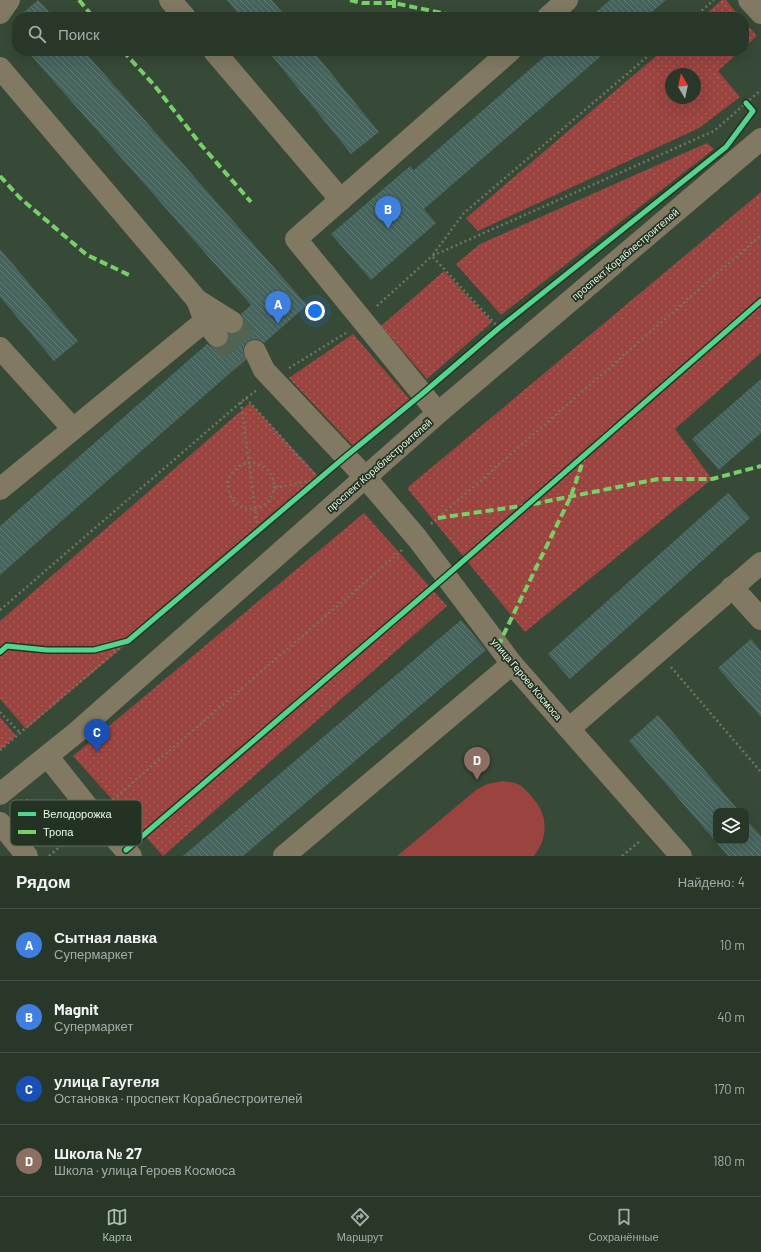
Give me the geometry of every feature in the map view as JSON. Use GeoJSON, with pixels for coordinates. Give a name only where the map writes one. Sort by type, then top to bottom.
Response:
{"type":"FeatureCollection","features":[{"type":"Feature","properties":{"kind":"street"},"geometry":{"type":"LineString","coordinates":[[0,13],[9,0]]}},
{"type":"Feature","properties":{"kind":"street"},"geometry":{"type":"LineString","coordinates":[[170,0],[180,12]]}},
{"type":"Feature","properties":{"kind":"street"},"geometry":{"type":"LineString","coordinates":[[554,12],[567,0]]}},
{"type":"Feature","properties":{"kind":"street"},"geometry":{"type":"LineString","coordinates":[[218,56],[341,200]]}},
{"type":"Feature","properties":{"kind":"street"},"geometry":{"type":"LineString","coordinates":[[438,413],[296,239],[504,56]]}},
{"type":"Feature","properties":{"kind":"street"},"geometry":{"type":"LineString","coordinates":[[0,68],[218,326],[73,429],[0,489]]}},
{"type":"Feature","properties":{"kind":"street","name":"проспект Кораблестроителей"},"geometry":{"type":"LineString","coordinates":[[0,794],[48,756],[438,413],[761,139]]}},
{"type":"Feature","properties":{"kind":"street"},"geometry":{"type":"LineString","coordinates":[[0,348],[73,429]]}},
{"type":"Feature","properties":{"kind":"street","name":"улица Героев Космоса"},"geometry":{"type":"LineString","coordinates":[[253,361],[365,477],[417,538],[512,664],[682,856]]}},
{"type":"Feature","properties":{"kind":"street"},"geometry":{"type":"LineString","coordinates":[[570,728],[761,563]]}},
{"type":"Feature","properties":{"kind":"street"},"geometry":{"type":"LineString","coordinates":[[732,587],[761,619]]}},
{"type":"Feature","properties":{"kind":"street"},"geometry":{"type":"LineString","coordinates":[[284,856],[512,664]]}},
{"type":"Feature","properties":{"kind":"street"},"geometry":{"type":"LineString","coordinates":[[48,756],[82,800]]}},
{"type":"Feature","properties":{"kind":"street"},"geometry":{"type":"LineString","coordinates":[[0,823],[10,835]]}},
{"type":"Feature","properties":{"kind":"street"},"geometry":{"type":"LineString","coordinates":[[19,846],[27,856]]}},
{"type":"Feature","properties":{"kind":"street"},"geometry":{"type":"LineString","coordinates":[[122,846],[131,856]]}},
{"type":"Feature","properties":{"kind":"path"},"geometry":{"type":"LineString","coordinates":[[700,12],[714,0]]}},
{"type":"Feature","properties":{"kind":"path"},"geometry":{"type":"LineString","coordinates":[[499,328],[432,256],[464,213],[648,56]]}},
{"type":"Feature","properties":{"kind":"path"},"geometry":{"type":"LineString","coordinates":[[493,333],[505,323]]}},
{"type":"Feature","properties":{"kind":"path"},"geometry":{"type":"LineString","coordinates":[[246,398],[319,479]]}},
{"type":"Feature","properties":{"kind":"path"},"geometry":{"type":"LineString","coordinates":[[241,402],[258,531]]}},
{"type":"Feature","properties":{"kind":"path"},"geometry":{"type":"LineString","coordinates":[[308,488],[345,457]]}},
{"type":"Feature","properties":{"kind":"path"},"geometry":{"type":"LineString","coordinates":[[249,462],[257,463],[265,466],[272,476],[275,488],[273,495],[268,502],[255,509],[248,509],[240,507],[234,502],[230,496],[228,482],[230,474],[242,464],[249,462]]}},
{"type":"Feature","properties":{"kind":"path"},"geometry":{"type":"LineString","coordinates":[[275,488],[319,479]]}},
{"type":"Feature","properties":{"kind":"path"},"geometry":{"type":"LineString","coordinates":[[252,536],[263,526]]}},
{"type":"Feature","properties":{"kind":"path"},"geometry":{"type":"LineString","coordinates":[[0,750],[134,636]]}},
{"type":"Feature","properties":{"kind":"path"},"geometry":{"type":"LineString","coordinates":[[114,645],[128,641]]}},
{"type":"Feature","properties":{"kind":"path"},"geometry":{"type":"LineString","coordinates":[[658,652],[761,772]]}},
{"type":"Feature","properties":{"kind":"path"},"geometry":{"type":"LineString","coordinates":[[0,712],[20,733]]}},
{"type":"Feature","properties":{"kind":"path"},"geometry":{"type":"LineString","coordinates":[[0,794],[26,800]]}},
{"type":"Feature","properties":{"kind":"shaded area"},"geometry":{"type":"Polygon","coordinates":[[[722,0],[726,0],[736,12],[708,12],[722,0]]]}},
{"type":"Feature","properties":{"kind":"shaded area"},"geometry":{"type":"Polygon","coordinates":[[[749,27],[757,36],[749,43],[749,27]]]}},
{"type":"Feature","properties":{"kind":"shaded area"},"geometry":{"type":"Polygon","coordinates":[[[656,56],[734,56],[718,71],[740,97],[699,128],[478,231],[466,218],[656,56]]]}},
{"type":"Feature","properties":{"kind":"shaded area"},"geometry":{"type":"Polygon","coordinates":[[[707,143],[714,149],[501,315],[456,264],[480,244],[707,143]]]}},
{"type":"Feature","properties":{"kind":"shaded area"},"geometry":{"type":"Polygon","coordinates":[[[761,192],[761,353],[675,429],[712,479],[525,632],[407,488],[761,192]]]}},
{"type":"Feature","properties":{"kind":"shaded area"},"geometry":{"type":"Polygon","coordinates":[[[444,271],[492,322],[427,379],[381,326],[444,271]]]}},
{"type":"Feature","properties":{"kind":"shaded area"},"geometry":{"type":"Polygon","coordinates":[[[353,334],[412,402],[356,449],[289,378],[353,334]]]}},
{"type":"Feature","properties":{"kind":"shaded area"},"geometry":{"type":"Polygon","coordinates":[[[250,403],[321,479],[26,729],[0,699],[0,621],[250,403]]]}},
{"type":"Feature","properties":{"kind":"shaded area"},"geometry":{"type":"Polygon","coordinates":[[[364,513],[447,606],[163,856],[142,833],[142,800],[113,800],[73,756],[364,513]]]}},
{"type":"Feature","properties":{"kind":"shaded area"},"geometry":{"type":"Polygon","coordinates":[[[0,717],[16,736],[0,750],[0,717]]]}},
{"type":"Feature","properties":{"kind":"shaded area"},"geometry":{"type":"Polygon","coordinates":[[[503,781],[518,784],[529,793],[537,804],[544,818],[545,826],[542,841],[534,856],[397,856],[476,790],[487,784],[503,781]]]}},
{"type":"Feature","properties":{"kind":"building"},"geometry":{"type":"Polygon","coordinates":[[[38,0],[49,12],[24,12],[38,0]]]}},
{"type":"Feature","properties":{"kind":"building"},"geometry":{"type":"Polygon","coordinates":[[[227,0],[272,0],[282,12],[237,12],[227,0]]]}},
{"type":"Feature","properties":{"kind":"building"},"geometry":{"type":"Polygon","coordinates":[[[610,0],[666,0],[652,12],[596,12],[610,0]]]}},
{"type":"Feature","properties":{"kind":"building"},"geometry":{"type":"Polygon","coordinates":[[[31,56],[88,56],[307,305],[264,343],[256,339],[250,340],[245,344],[243,350],[245,360],[0,575],[0,526],[207,344],[213,348],[218,348],[225,345],[229,340],[229,334],[237,333],[242,329],[244,322],[241,314],[251,305],[31,56]]]}},
{"type":"Feature","properties":{"kind":"building"},"geometry":{"type":"Polygon","coordinates":[[[272,56],[317,56],[379,132],[351,154],[272,56]]]}},
{"type":"Feature","properties":{"kind":"building"},"geometry":{"type":"Polygon","coordinates":[[[545,56],[601,56],[424,209],[436,223],[371,280],[331,234],[410,166],[414,170],[545,56]]]}},
{"type":"Feature","properties":{"kind":"building"},"geometry":{"type":"Polygon","coordinates":[[[0,249],[78,341],[54,361],[0,297],[0,249]]]}},
{"type":"Feature","properties":{"kind":"building"},"geometry":{"type":"Polygon","coordinates":[[[761,379],[761,433],[719,470],[692,439],[761,379]]]}},
{"type":"Feature","properties":{"kind":"building"},"geometry":{"type":"Polygon","coordinates":[[[728,493],[750,518],[570,679],[548,654],[728,493]]]}},
{"type":"Feature","properties":{"kind":"building"},"geometry":{"type":"Polygon","coordinates":[[[461,620],[486,650],[243,856],[183,856],[461,620]]]}},
{"type":"Feature","properties":{"kind":"building"},"geometry":{"type":"Polygon","coordinates":[[[751,639],[761,651],[761,717],[718,668],[751,639]]]}},
{"type":"Feature","properties":{"kind":"building"},"geometry":{"type":"Polygon","coordinates":[[[658,715],[736,808],[713,808],[713,839],[629,741],[658,715]]]}},
{"type":"Feature","properties":{"kind":"building"},"geometry":{"type":"Polygon","coordinates":[[[749,822],[761,836],[761,856],[728,856],[718,844],[749,844],[749,822]]]}},
{"type":"Feature","properties":{"kind":"tunnel"},"geometry":{"type":"LineString","coordinates":[[232,322],[255,351]]}},
{"type":"Feature","properties":{"kind":"tunnel"},"geometry":{"type":"LineString","coordinates":[[217,336],[241,364]]}},
{"type":"Feature","properties":{"kind":"marked path"},"geometry":{"type":"LineString","coordinates":[[79,0],[89,12]]}},
{"type":"Feature","properties":{"kind":"marked path"},"geometry":{"type":"LineString","coordinates":[[350,0],[362,3],[394,3],[437,12]]}},
{"type":"Feature","properties":{"kind":"marked path"},"geometry":{"type":"LineString","coordinates":[[394,0],[394,12]]}},
{"type":"Feature","properties":{"kind":"marked path"},"geometry":{"type":"LineString","coordinates":[[128,56],[154,85],[202,146],[251,202]]}},
{"type":"Feature","properties":{"kind":"marked path"},"geometry":{"type":"LineString","coordinates":[[0,176],[20,198],[87,255],[129,275]]}},
{"type":"Feature","properties":{"kind":"marked path"},"geometry":{"type":"LineString","coordinates":[[498,646],[571,496],[584,458]]}},
{"type":"Feature","properties":{"kind":"marked path"},"geometry":{"type":"LineString","coordinates":[[438,518],[528,505],[658,479],[712,479],[761,466]]}},
{"type":"Feature","properties":{"kind":"cycle path"},"geometry":{"type":"LineString","coordinates":[[0,652],[7,646],[47,650],[94,650],[128,641],[499,328],[726,147],[753,111],[746,103]]}},
{"type":"Feature","properties":{"kind":"cycle path"},"geometry":{"type":"LineString","coordinates":[[142,836],[446,576],[761,301]]}},
{"type":"Feature","properties":{"kind":"cycle path"},"geometry":{"type":"LineString","coordinates":[[126,850],[131,846]]}},
{"type":"Feature","properties":{"kind":"place","name":"Magnit"},"geometry":{"type":"Point","coordinates":[388,229]}},
{"type":"Feature","properties":{"kind":"place","name":"Сытная лавка"},"geometry":{"type":"Point","coordinates":[278,324]}},
{"type":"Feature","properties":{"kind":"place","name":"улица Гаугеля"},"geometry":{"type":"Point","coordinates":[97,752]}},
{"type":"Feature","properties":{"kind":"place","name":"Школа № 27"},"geometry":{"type":"Point","coordinates":[477,780]}}]}
